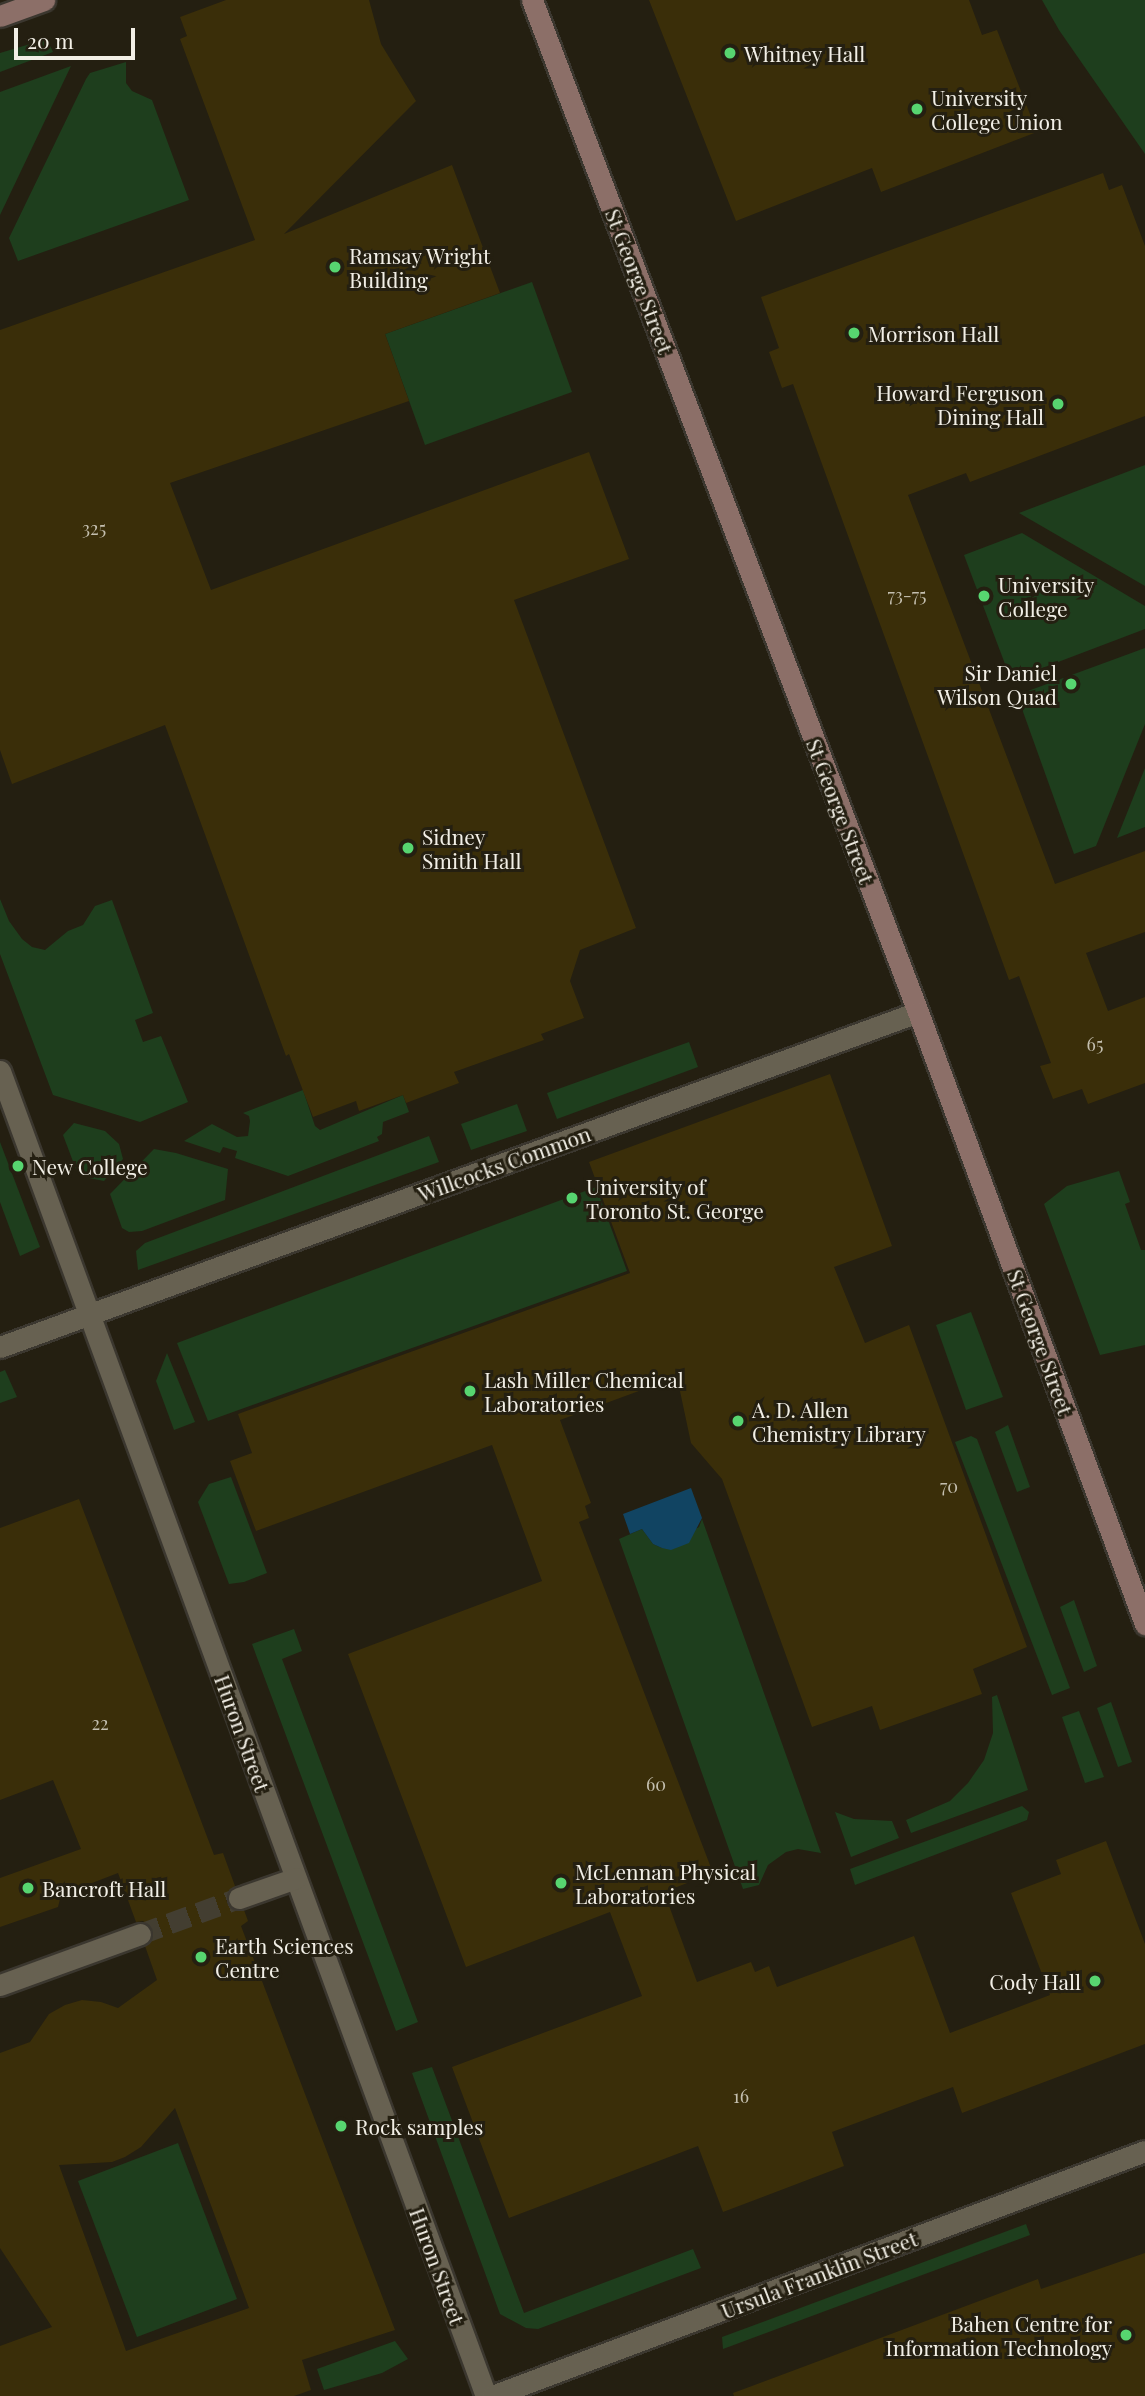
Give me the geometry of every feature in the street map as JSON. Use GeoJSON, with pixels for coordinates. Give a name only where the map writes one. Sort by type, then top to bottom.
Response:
{"type":"FeatureCollection","features":[{"type":"Feature","properties":{"kind":"street"},"geometry":{"type":"LineString","coordinates":[[0,16],[44,0]]}},
{"type":"Feature","properties":{"kind":"street","name":"St George Street"},"geometry":{"type":"LineString","coordinates":[[532,0],[918,1012],[1145,1624]]}},
{"type":"Feature","properties":{"kind":"street","name":"Willcocks Common"},"geometry":{"type":"LineString","coordinates":[[0,1347],[918,1012]]}},
{"type":"Feature","properties":{"kind":"street","name":"Huron Street"},"geometry":{"type":"LineString","coordinates":[[0,1071],[486,2396]]}},
{"type":"Feature","properties":{"kind":"street"},"geometry":{"type":"LineString","coordinates":[[239,1898],[296,1878]]}},
{"type":"Feature","properties":{"kind":"street"},"geometry":{"type":"LineString","coordinates":[[0,1985],[140,1934]]}},
{"type":"Feature","properties":{"kind":"street","name":"Ursula Franklin Street"},"geometry":{"type":"LineString","coordinates":[[492,2396],[1145,2151]]}},
{"type":"Feature","properties":{"kind":"green space"},"geometry":{"type":"Polygon","coordinates":[[[1042,0],[1145,0],[1145,154],[1059,30],[1042,0]]]}},
{"type":"Feature","properties":{"kind":"green space"},"geometry":{"type":"Polygon","coordinates":[[[47,39],[53,52],[0,72],[0,53],[47,39]]]}},
{"type":"Feature","properties":{"kind":"green space"},"geometry":{"type":"Polygon","coordinates":[[[126,62],[126,83],[132,91],[152,100],[189,200],[18,261],[9,238],[86,79],[90,73],[126,62]]]}},
{"type":"Feature","properties":{"kind":"green space"},"geometry":{"type":"Polygon","coordinates":[[[71,66],[0,215],[0,92],[71,66]]]}},
{"type":"Feature","properties":{"kind":"green space"},"geometry":{"type":"Polygon","coordinates":[[[532,282],[572,392],[425,445],[385,334],[532,282]]]}},
{"type":"Feature","properties":{"kind":"green space"},"geometry":{"type":"Polygon","coordinates":[[[1145,465],[1145,586],[1019,513],[1145,465]]]}},
{"type":"Feature","properties":{"kind":"green space"},"geometry":{"type":"Polygon","coordinates":[[[1022,533],[1145,606],[1145,629],[1011,680],[964,555],[1022,533]]]}},
{"type":"Feature","properties":{"kind":"green space"},"geometry":{"type":"Polygon","coordinates":[[[1145,648],[1145,724],[1096,846],[1074,854],[1017,695],[1145,648]]]}},
{"type":"Feature","properties":{"kind":"green space"},"geometry":{"type":"Polygon","coordinates":[[[1145,768],[1145,827],[1117,838],[1145,768]]]}},
{"type":"Feature","properties":{"kind":"green space"},"geometry":{"type":"Polygon","coordinates":[[[0,899],[9,921],[22,939],[32,947],[45,950],[68,931],[83,925],[95,906],[112,900],[153,1013],[135,1020],[143,1042],[161,1036],[188,1102],[140,1122],[53,1095],[0,954],[0,899]]]}},
{"type":"Feature","properties":{"kind":"green space"},"geometry":{"type":"Polygon","coordinates":[[[689,1042],[698,1067],[557,1119],[547,1093],[689,1042]]]}},
{"type":"Feature","properties":{"kind":"green space"},"geometry":{"type":"Polygon","coordinates":[[[303,1090],[315,1126],[320,1130],[403,1095],[409,1112],[383,1122],[382,1134],[377,1137],[379,1141],[288,1176],[235,1158],[237,1151],[223,1147],[220,1153],[184,1141],[212,1124],[237,1137],[248,1136],[249,1116],[243,1113],[303,1090]]]}},
{"type":"Feature","properties":{"kind":"green space"},"geometry":{"type":"Polygon","coordinates":[[[517,1104],[527,1131],[471,1150],[461,1124],[517,1104]]]}},
{"type":"Feature","properties":{"kind":"green space"},"geometry":{"type":"Polygon","coordinates":[[[74,1123],[105,1131],[119,1144],[123,1159],[104,1181],[77,1172],[63,1135],[74,1123]]]}},
{"type":"Feature","properties":{"kind":"green space"},"geometry":{"type":"Polygon","coordinates":[[[429,1136],[439,1162],[138,1270],[136,1251],[145,1243],[429,1136]]]}},
{"type":"Feature","properties":{"kind":"green space"},"geometry":{"type":"Polygon","coordinates":[[[0,1142],[40,1247],[20,1256],[0,1202],[0,1142]]]}},
{"type":"Feature","properties":{"kind":"green space"},"geometry":{"type":"Polygon","coordinates":[[[154,1149],[228,1169],[225,1200],[142,1231],[129,1232],[122,1228],[110,1194],[154,1149]]]}},
{"type":"Feature","properties":{"kind":"green space"},"geometry":{"type":"Polygon","coordinates":[[[1119,1171],[1130,1202],[1125,1204],[1141,1250],[1145,1250],[1145,1345],[1100,1355],[1044,1204],[1067,1186],[1119,1171]]]}},
{"type":"Feature","properties":{"kind":"green space"},"geometry":{"type":"Polygon","coordinates":[[[596,1187],[627,1271],[208,1421],[177,1343],[596,1187]]]}},
{"type":"Feature","properties":{"kind":"green space"},"geometry":{"type":"Polygon","coordinates":[[[971,1312],[1003,1397],[966,1410],[936,1325],[971,1312]]]}},
{"type":"Feature","properties":{"kind":"green space"},"geometry":{"type":"Polygon","coordinates":[[[167,1353],[195,1422],[174,1430],[156,1381],[167,1353]]]}},
{"type":"Feature","properties":{"kind":"green space"},"geometry":{"type":"Polygon","coordinates":[[[5,1370],[17,1397],[0,1403],[0,1372],[5,1370]]]}},
{"type":"Feature","properties":{"kind":"green space"},"geometry":{"type":"Polygon","coordinates":[[[1008,1425],[1030,1487],[1017,1492],[995,1432],[1008,1425]]]}},
{"type":"Feature","properties":{"kind":"green space"},"geometry":{"type":"Polygon","coordinates":[[[971,1436],[977,1439],[1070,1688],[1052,1695],[955,1442],[971,1436]]]}},
{"type":"Feature","properties":{"kind":"green space"},"geometry":{"type":"Polygon","coordinates":[[[231,1477],[267,1573],[244,1582],[229,1584],[198,1502],[209,1484],[231,1477]]]}},
{"type":"Feature","properties":{"kind":"green space"},"geometry":{"type":"Polygon","coordinates":[[[702,1519],[821,1853],[798,1849],[786,1852],[768,1865],[759,1885],[743,1889],[619,1539],[642,1529],[653,1544],[662,1548],[699,1527],[702,1519]]]}},
{"type":"Feature","properties":{"kind":"green space"},"geometry":{"type":"Polygon","coordinates":[[[1074,1600],[1097,1666],[1084,1672],[1060,1607],[1074,1600]]]}},
{"type":"Feature","properties":{"kind":"green space"},"geometry":{"type":"Polygon","coordinates":[[[294,1629],[302,1651],[282,1659],[418,2022],[396,2031],[252,1644],[294,1629]]]}},
{"type":"Feature","properties":{"kind":"green space"},"geometry":{"type":"Polygon","coordinates":[[[997,1695],[1028,1790],[911,1833],[906,1820],[950,1801],[968,1783],[984,1760],[993,1733],[992,1697],[997,1695]]]}},
{"type":"Feature","properties":{"kind":"green space"},"geometry":{"type":"Polygon","coordinates":[[[1111,1702],[1132,1762],[1118,1767],[1097,1708],[1111,1702]]]}},
{"type":"Feature","properties":{"kind":"green space"},"geometry":{"type":"Polygon","coordinates":[[[1079,1711],[1104,1777],[1085,1783],[1062,1717],[1079,1711]]]}},
{"type":"Feature","properties":{"kind":"green space"},"geometry":{"type":"Polygon","coordinates":[[[1022,1806],[1029,1812],[1027,1820],[855,1885],[850,1869],[1022,1806]]]}},
{"type":"Feature","properties":{"kind":"green space"},"geometry":{"type":"Polygon","coordinates":[[[835,1812],[854,1819],[892,1821],[899,1838],[851,1857],[835,1812]]]}},
{"type":"Feature","properties":{"kind":"green space"},"geometry":{"type":"Polygon","coordinates":[[[432,2067],[524,2313],[693,2249],[701,2268],[538,2329],[526,2328],[500,2314],[412,2073],[432,2067]]]}},
{"type":"Feature","properties":{"kind":"green space"},"geometry":{"type":"Polygon","coordinates":[[[178,2143],[237,2299],[137,2337],[78,2181],[178,2143]]]}},
{"type":"Feature","properties":{"kind":"green space"},"geometry":{"type":"Polygon","coordinates":[[[1026,2224],[1030,2235],[723,2349],[722,2337],[1026,2224]]]}},
{"type":"Feature","properties":{"kind":"green space"},"geometry":{"type":"Polygon","coordinates":[[[395,2341],[408,2359],[382,2373],[324,2390],[317,2369],[395,2341]]]}},
{"type":"Feature","properties":{"kind":"water"},"geometry":{"type":"Polygon","coordinates":[[[691,1488],[702,1518],[689,1543],[671,1550],[653,1544],[642,1529],[630,1534],[623,1514],[691,1488]]]}},
{"type":"Feature","properties":{"kind":"building"},"geometry":{"type":"Polygon","coordinates":[[[226,0],[369,0],[381,44],[416,101],[284,234],[452,165],[500,293],[385,334],[409,401],[170,483],[211,590],[589,452],[629,559],[514,600],[636,928],[580,950],[570,981],[584,1018],[541,1034],[544,1040],[454,1072],[459,1083],[406,1103],[403,1095],[359,1111],[356,1101],[313,1117],[289,1054],[286,1056],[165,725],[12,784],[0,750],[0,330],[255,240],[180,39],[187,36],[180,17],[226,0]]]}},
{"type":"Feature","properties":{"kind":"building"},"geometry":{"type":"Polygon","coordinates":[[[649,0],[969,0],[982,35],[997,30],[1037,132],[881,192],[872,168],[736,221],[649,0]]]}},
{"type":"Feature","properties":{"kind":"building"},"geometry":{"type":"Polygon","coordinates":[[[1103,173],[1109,190],[1122,185],[1145,246],[1145,416],[970,482],[966,473],[908,495],[1055,884],[1145,851],[1145,932],[1086,953],[1108,1011],[1145,997],[1145,1083],[1088,1104],[1082,1089],[1053,1099],[1040,1066],[1051,1063],[1019,976],[1009,980],[793,384],[782,388],[769,352],[779,348],[761,297],[1103,173]]]}},
{"type":"Feature","properties":{"kind":"building"},"geometry":{"type":"Polygon","coordinates":[[[830,1074],[892,1246],[834,1267],[865,1343],[909,1325],[1027,1647],[973,1669],[982,1694],[880,1730],[872,1706],[812,1727],[722,1479],[691,1443],[677,1377],[560,1420],[591,1503],[585,1506],[589,1518],[579,1522],[713,1873],[664,1892],[697,1982],[751,1962],[755,1972],[769,1966],[777,1987],[914,1936],[950,2033],[1050,1995],[1011,1893],[1061,1874],[1056,1860],[1106,1841],[1145,1944],[1145,2044],[962,2113],[953,2087],[832,2132],[844,2166],[723,2212],[698,2146],[509,2218],[452,2067],[642,1996],[610,1912],[466,1967],[348,1654],[542,1581],[492,1445],[256,1531],[230,1461],[252,1453],[238,1414],[630,1273],[589,1162],[830,1074]]]}},
{"type":"Feature","properties":{"kind":"building","name":"Earth Sciences Centre"},"geometry":{"type":"Polygon","coordinates":[[[79,1499],[214,1855],[223,1853],[235,1886],[226,1895],[227,1903],[236,1911],[244,1910],[248,1921],[241,1926],[395,2330],[302,2360],[311,2390],[294,2396],[0,2396],[0,2346],[52,2327],[0,2248],[0,2053],[30,2042],[49,2014],[65,2005],[82,2000],[101,2002],[118,2008],[157,1980],[145,1946],[153,1937],[152,1929],[143,1921],[136,1922],[118,1873],[61,1895],[58,1907],[0,1927],[0,1878],[81,1849],[53,1780],[0,1800],[0,1528],[79,1499]],[[175,2108],[141,2147],[125,2157],[112,2162],[59,2165],[126,2351],[249,2308],[175,2108]]]}},
{"type":"Feature","properties":{"kind":"building"},"geometry":{"type":"Polygon","coordinates":[[[1145,2253],[1145,2396],[734,2396],[733,2393],[1038,2279],[1041,2289],[1145,2253]]]}},
{"type":"Feature","properties":{"kind":"tunnel"},"geometry":{"type":"LineString","coordinates":[[140,1934],[239,1898]]}},
{"type":"Feature","properties":{"kind":"place","name":"Whitney Hall"},"geometry":{"type":"Point","coordinates":[730,53]}},
{"type":"Feature","properties":{"kind":"place","name":"University College Union"},"geometry":{"type":"Point","coordinates":[917,109]}},
{"type":"Feature","properties":{"kind":"place","name":"Ramsay Wright Building"},"geometry":{"type":"Point","coordinates":[335,267]}},
{"type":"Feature","properties":{"kind":"place","name":"Morrison Hall"},"geometry":{"type":"Point","coordinates":[854,333]}},
{"type":"Feature","properties":{"kind":"place","name":"Howard Ferguson Dining Hall"},"geometry":{"type":"Point","coordinates":[1058,404]}},
{"type":"Feature","properties":{"kind":"place","name":"University College"},"geometry":{"type":"Point","coordinates":[984,596]}},
{"type":"Feature","properties":{"kind":"place","name":"Sir Daniel Wilson Quad"},"geometry":{"type":"Point","coordinates":[1071,684]}},
{"type":"Feature","properties":{"kind":"place","name":"Sidney Smith Hall"},"geometry":{"type":"Point","coordinates":[408,848]}},
{"type":"Feature","properties":{"kind":"place","name":"New College"},"geometry":{"type":"Point","coordinates":[18,1166]}},
{"type":"Feature","properties":{"kind":"place","name":"University of Toronto St. George"},"geometry":{"type":"Point","coordinates":[572,1198]}},
{"type":"Feature","properties":{"kind":"place","name":"Lash Miller Chemical Laboratories"},"geometry":{"type":"Point","coordinates":[470,1391]}},
{"type":"Feature","properties":{"kind":"place","name":"A. D. Allen Chemistry Library"},"geometry":{"type":"Point","coordinates":[738,1421]}},
{"type":"Feature","properties":{"kind":"place","name":"McLennan Physical Laboratories"},"geometry":{"type":"Point","coordinates":[561,1883]}},
{"type":"Feature","properties":{"kind":"place","name":"Bancroft Hall"},"geometry":{"type":"Point","coordinates":[28,1888]}},
{"type":"Feature","properties":{"kind":"place","name":"Earth Sciences Centre"},"geometry":{"type":"Point","coordinates":[201,1957]}},
{"type":"Feature","properties":{"kind":"place","name":"Cody Hall"},"geometry":{"type":"Point","coordinates":[1095,1981]}},
{"type":"Feature","properties":{"kind":"place","name":"Rock samples"},"geometry":{"type":"Point","coordinates":[341,2126]}},
{"type":"Feature","properties":{"kind":"place","name":"Bahen Centre for Information Technology"},"geometry":{"type":"Point","coordinates":[1126,2335]}}]}
